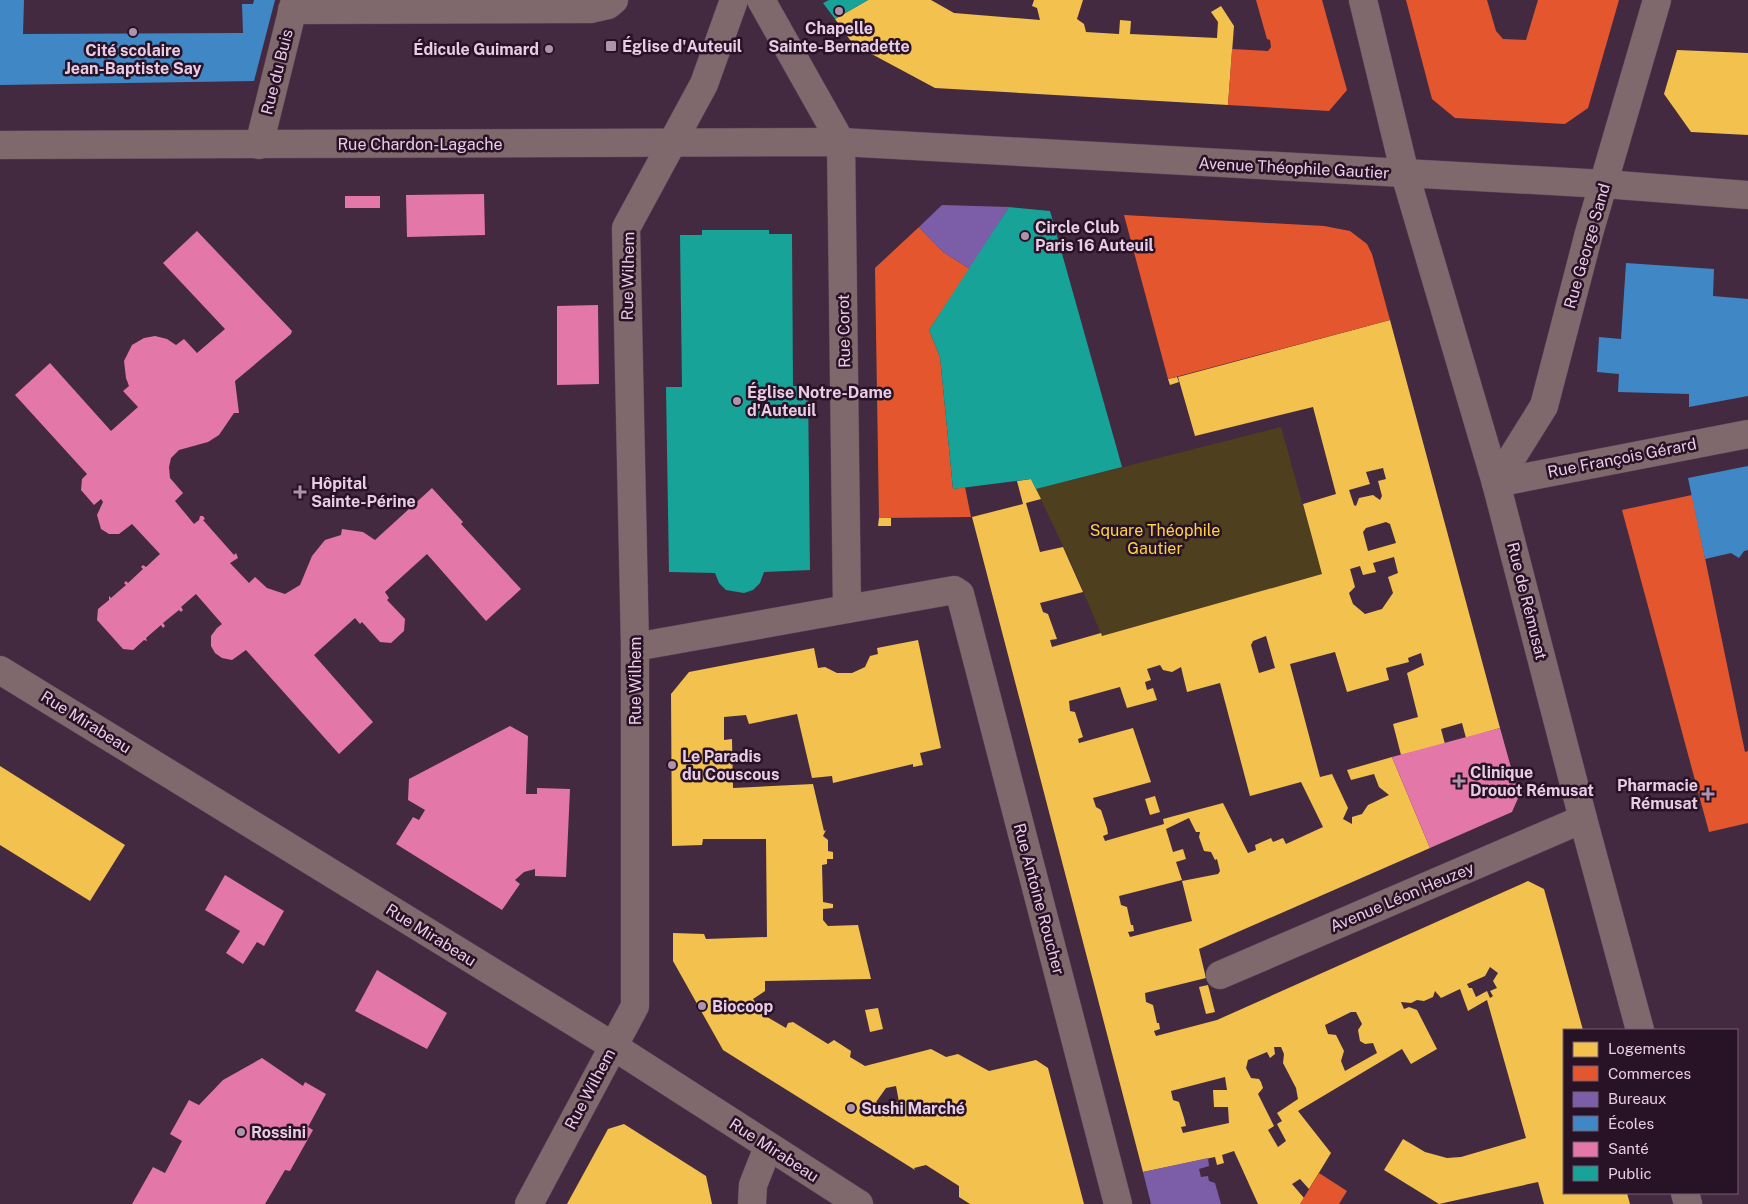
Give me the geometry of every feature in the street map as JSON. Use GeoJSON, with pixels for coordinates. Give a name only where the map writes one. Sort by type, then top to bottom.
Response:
{"type":"FeatureCollection","features":[{"type":"Feature","properties":{"kind":"street","name":"Rue Wilhem"},"geometry":{"type":"LineString","coordinates":[[530,1204],[635,1006],[635,647],[626,228],[704,84],[734,0]]}},
{"type":"Feature","properties":{"kind":"street"},"geometry":{"type":"LineString","coordinates":[[761,0],[841,142]]}},
{"type":"Feature","properties":{"kind":"street","name":"Rue de Rémusat"},"geometry":{"type":"LineString","coordinates":[[1363,0],[1405,174],[1496,483],[1640,1029]]}},
{"type":"Feature","properties":{"kind":"street","name":"Rue George Sand"},"geometry":{"type":"LineString","coordinates":[[1496,483],[1544,406],[1604,184],[1657,0]]}},
{"type":"Feature","properties":{"kind":"street"},"geometry":{"type":"LineString","coordinates":[[293,5],[590,9],[611,2]]}},
{"type":"Feature","properties":{"kind":"street","name":"Rue du Buis"},"geometry":{"type":"LineString","coordinates":[[259,145],[293,5]]}},
{"type":"Feature","properties":{"kind":"street","name":"Rue Chardon-Lagache"},"geometry":{"type":"LineString","coordinates":[[0,145],[841,142]]}},
{"type":"Feature","properties":{"kind":"street","name":"Avenue Théophile Gautier"},"geometry":{"type":"LineString","coordinates":[[841,142],[1604,184],[1748,195]]}},
{"type":"Feature","properties":{"kind":"street","name":"Rue Corot"},"geometry":{"type":"LineString","coordinates":[[841,142],[847,609]]}},
{"type":"Feature","properties":{"kind":"street","name":"Rue François Gérard"},"geometry":{"type":"LineString","coordinates":[[1496,483],[1748,434]]}},
{"type":"Feature","properties":{"kind":"street","name":"Rue Antoine Roucher"},"geometry":{"type":"LineString","coordinates":[[847,609],[954,590],[960,594],[1118,1204]]}},
{"type":"Feature","properties":{"kind":"street"},"geometry":{"type":"LineString","coordinates":[[635,647],[847,609]]}},
{"type":"Feature","properties":{"kind":"street","name":"Rue Mirabeau"},"geometry":{"type":"LineString","coordinates":[[0,670],[613,1046],[859,1204]]}},
{"type":"Feature","properties":{"kind":"street","name":"Avenue Léon Heuzey"},"geometry":{"type":"LineString","coordinates":[[1220,975],[1583,818]]}},
{"type":"Feature","properties":{"kind":"street"},"geometry":{"type":"LineString","coordinates":[[752,1204],[753,1185],[768,1146]]}},
{"type":"Feature","properties":{"kind":"green space","name":"Square Théophile Gautier"},"geometry":{"type":"Polygon","coordinates":[[[1281,427],[1322,574],[1102,636],[1072,565],[1036,489],[1281,427]]]}},
{"type":"Feature","properties":{"kind":"building: Logements"},"geometry":{"type":"Polygon","coordinates":[[[868,0],[931,0],[954,13],[1040,20],[1037,8],[1032,6],[1034,0],[1083,0],[1077,19],[1084,24],[1086,32],[1119,34],[1120,20],[1131,21],[1130,34],[1217,38],[1218,22],[1211,12],[1221,6],[1234,26],[1228,105],[935,88],[853,44],[835,19],[868,0]]]}},
{"type":"Feature","properties":{"kind":"building: Logements"},"geometry":{"type":"Polygon","coordinates":[[[1677,50],[1748,53],[1748,135],[1691,132],[1664,94],[1677,50]]]}},
{"type":"Feature","properties":{"kind":"building: Logements"},"geometry":{"type":"Polygon","coordinates":[[[1390,320],[1500,728],[1466,738],[1462,723],[1441,729],[1445,744],[1401,755],[1393,724],[1418,717],[1407,673],[1424,665],[1421,653],[1408,658],[1409,662],[1386,668],[1389,680],[1347,692],[1335,652],[1290,664],[1320,777],[1332,774],[1348,808],[1343,819],[1352,824],[1352,817],[1362,814],[1368,805],[1389,795],[1379,787],[1374,774],[1351,780],[1347,770],[1392,757],[1430,848],[1199,949],[1206,978],[1145,993],[1146,1002],[1153,1005],[1157,1023],[1159,1023],[1160,1029],[1154,1031],[1156,1036],[1217,1020],[1528,881],[1544,889],[1583,1029],[1563,1029],[1563,1194],[1627,1194],[1630,1204],[1544,1204],[1538,1182],[1439,1204],[1384,1170],[1403,1139],[1425,1152],[1447,1158],[1461,1157],[1526,1138],[1487,1000],[1468,1011],[1460,989],[1441,998],[1435,991],[1433,997],[1424,1001],[1401,1002],[1404,1009],[1409,1007],[1417,1010],[1437,1049],[1411,1064],[1402,1049],[1298,1111],[1331,1153],[1309,1189],[1300,1179],[1292,1184],[1304,1198],[1300,1204],[1258,1204],[1234,1151],[1222,1155],[1224,1163],[1217,1165],[1215,1157],[1143,1172],[972,517],[1023,504],[1017,481],[1031,479],[1041,499],[1026,503],[1040,552],[1063,547],[1083,592],[1040,603],[1043,612],[1048,614],[1057,639],[1050,640],[1052,647],[1101,633],[1102,636],[1322,574],[1303,504],[1336,494],[1313,407],[1195,436],[1178,377],[1390,320]],[[1383,468],[1366,472],[1370,484],[1349,490],[1356,506],[1359,498],[1373,495],[1380,500],[1382,496],[1378,481],[1386,479],[1383,468]],[[1386,522],[1366,528],[1363,532],[1368,551],[1396,543],[1390,524],[1386,522]],[[1394,557],[1373,563],[1376,572],[1363,575],[1360,566],[1350,569],[1355,587],[1349,593],[1353,604],[1365,614],[1382,609],[1393,593],[1388,577],[1398,573],[1394,557]],[[1266,636],[1253,641],[1251,645],[1259,673],[1275,668],[1266,636]],[[1160,665],[1147,669],[1151,680],[1145,682],[1147,690],[1153,688],[1157,700],[1127,708],[1120,687],[1069,701],[1070,711],[1075,712],[1083,737],[1078,739],[1079,743],[1133,728],[1151,782],[1093,798],[1096,807],[1101,810],[1107,828],[1108,834],[1103,836],[1105,841],[1164,824],[1163,819],[1223,803],[1248,853],[1256,850],[1255,845],[1271,838],[1273,842],[1283,838],[1286,844],[1323,827],[1301,782],[1250,796],[1220,683],[1187,692],[1181,667],[1172,672],[1163,670],[1160,665]],[[1189,818],[1166,829],[1173,852],[1183,849],[1186,859],[1176,862],[1182,880],[1119,896],[1121,905],[1127,907],[1131,925],[1133,925],[1134,931],[1128,932],[1130,937],[1192,921],[1182,881],[1218,874],[1220,871],[1217,859],[1215,860],[1211,852],[1204,851],[1199,837],[1200,832],[1196,832],[1189,818]],[[1490,967],[1485,976],[1467,984],[1469,988],[1472,988],[1476,997],[1487,991],[1490,998],[1493,996],[1490,991],[1497,988],[1493,981],[1498,973],[1490,967]],[[1351,1012],[1325,1025],[1328,1034],[1336,1035],[1344,1051],[1341,1061],[1345,1071],[1377,1053],[1373,1043],[1365,1044],[1360,1041],[1358,1030],[1362,1024],[1356,1012],[1351,1012]],[[1274,1047],[1275,1054],[1270,1058],[1267,1052],[1248,1060],[1246,1068],[1251,1078],[1259,1079],[1261,1082],[1263,1088],[1258,1094],[1274,1126],[1268,1130],[1278,1147],[1286,1141],[1277,1124],[1282,1121],[1277,1113],[1298,1099],[1296,1088],[1283,1063],[1284,1054],[1281,1047],[1274,1047]],[[1225,1077],[1171,1091],[1173,1100],[1179,1102],[1186,1126],[1181,1127],[1183,1133],[1229,1123],[1228,1107],[1214,1107],[1213,1090],[1227,1090],[1225,1077]]]}},
{"type":"Feature","properties":{"kind":"building: Logements"},"geometry":{"type":"Polygon","coordinates":[[[1177,377],[1179,382],[1170,385],[1168,379],[1177,377]]]}},
{"type":"Feature","properties":{"kind":"building: Logements"},"geometry":{"type":"Polygon","coordinates":[[[879,518],[891,518],[891,526],[878,526],[879,518]]]}},
{"type":"Feature","properties":{"kind":"building: Logements"},"geometry":{"type":"Polygon","coordinates":[[[918,640],[941,748],[920,753],[923,765],[913,767],[913,764],[833,783],[832,776],[812,778],[797,714],[749,724],[746,715],[724,717],[724,740],[732,739],[733,788],[813,784],[824,831],[826,830],[823,836],[828,840],[828,851],[833,852],[833,859],[827,859],[827,864],[822,865],[823,902],[833,904],[833,908],[823,909],[823,920],[828,926],[858,925],[871,979],[765,981],[765,991],[753,999],[762,1014],[786,1028],[788,1023],[793,1022],[828,1044],[834,1040],[851,1051],[850,1057],[865,1066],[931,1049],[946,1057],[958,1054],[989,1071],[1036,1060],[1048,1068],[1084,1204],[970,1204],[959,1197],[959,1186],[926,1165],[914,1168],[915,1170],[723,1050],[673,961],[673,933],[704,934],[706,939],[767,937],[766,839],[703,839],[702,845],[672,846],[671,694],[689,672],[814,648],[818,668],[825,667],[837,673],[852,673],[865,667],[870,656],[878,654],[877,648],[918,640]],[[896,1086],[886,1088],[876,1102],[882,1106],[899,1102],[896,1086]]]}},
{"type":"Feature","properties":{"kind":"building: Logements"},"geometry":{"type":"Polygon","coordinates":[[[0,766],[125,845],[90,901],[0,845],[0,766]]]}},
{"type":"Feature","properties":{"kind":"building: Logements"},"geometry":{"type":"Polygon","coordinates":[[[1155,796],[1160,812],[1150,815],[1145,799],[1155,796]]]}},
{"type":"Feature","properties":{"kind":"building: Logements"},"geometry":{"type":"Polygon","coordinates":[[[1208,985],[1215,1012],[1206,1014],[1199,987],[1208,985]]]}},
{"type":"Feature","properties":{"kind":"building: Logements"},"geometry":{"type":"Polygon","coordinates":[[[878,1008],[883,1029],[870,1032],[865,1010],[878,1008]]]}},
{"type":"Feature","properties":{"kind":"building: Logements"},"geometry":{"type":"Polygon","coordinates":[[[624,1124],[706,1176],[712,1204],[567,1204],[608,1129],[624,1124]]]}},
{"type":"Feature","properties":{"kind":"building: Commerces"},"geometry":{"type":"Polygon","coordinates":[[[1256,0],[1322,0],[1347,90],[1329,111],[1228,105],[1232,49],[1268,51],[1271,47],[1256,0]]]}},
{"type":"Feature","properties":{"kind":"building: Commerces"},"geometry":{"type":"Polygon","coordinates":[[[1406,0],[1487,0],[1496,31],[1503,39],[1526,40],[1538,0],[1619,0],[1588,108],[1565,124],[1455,118],[1432,99],[1406,0]]]}},
{"type":"Feature","properties":{"kind":"building: Commerces"},"geometry":{"type":"Polygon","coordinates":[[[1124,215],[1324,226],[1350,231],[1367,244],[1372,254],[1390,320],[1168,379],[1124,215]]]}},
{"type":"Feature","properties":{"kind":"building: Commerces"},"geometry":{"type":"Polygon","coordinates":[[[919,227],[943,252],[970,269],[929,330],[940,357],[953,489],[965,487],[971,517],[879,518],[875,268],[919,227]]]}},
{"type":"Feature","properties":{"kind":"building: Commerces"},"geometry":{"type":"Polygon","coordinates":[[[1692,495],[1745,752],[1748,751],[1748,823],[1709,832],[1622,510],[1692,495]]]}},
{"type":"Feature","properties":{"kind":"building: Commerces"},"geometry":{"type":"Polygon","coordinates":[[[1319,1173],[1347,1191],[1339,1204],[1300,1204],[1319,1173]]]}},
{"type":"Feature","properties":{"kind":"building: Bureaux"},"geometry":{"type":"Polygon","coordinates":[[[942,205],[1009,207],[970,269],[943,252],[919,227],[942,205]]]}},
{"type":"Feature","properties":{"kind":"building: Bureaux"},"geometry":{"type":"Polygon","coordinates":[[[1208,1158],[1209,1166],[1199,1169],[1201,1177],[1208,1176],[1209,1181],[1215,1183],[1221,1204],[1151,1204],[1143,1172],[1208,1158]]]}},
{"type":"Feature","properties":{"kind":"building: Écoles","name":"Cité scolaire Jean-Baptiste Say"},"geometry":{"type":"Polygon","coordinates":[[[0,0],[24,0],[23,34],[243,33],[242,4],[253,4],[254,0],[275,0],[254,81],[0,85],[0,0]]]}},
{"type":"Feature","properties":{"kind":"building: Écoles"},"geometry":{"type":"Polygon","coordinates":[[[1626,263],[1714,269],[1713,296],[1748,299],[1748,396],[1689,407],[1689,394],[1618,392],[1619,374],[1597,372],[1599,337],[1621,339],[1626,263]]]}},
{"type":"Feature","properties":{"kind":"building: Écoles"},"geometry":{"type":"Polygon","coordinates":[[[1748,466],[1748,550],[1744,551],[1739,558],[1731,553],[1705,559],[1688,478],[1748,466]]]}},
{"type":"Feature","properties":{"kind":"building: Santé"},"geometry":{"type":"Polygon","coordinates":[[[484,194],[485,235],[407,237],[406,195],[484,194]]]}},
{"type":"Feature","properties":{"kind":"building: Santé"},"geometry":{"type":"Polygon","coordinates":[[[345,196],[380,196],[380,208],[345,208],[345,196]]]}},
{"type":"Feature","properties":{"kind":"building: Santé"},"geometry":{"type":"Polygon","coordinates":[[[197,231],[292,331],[291,334],[235,381],[239,413],[234,413],[219,435],[208,442],[179,450],[171,458],[169,467],[170,478],[183,493],[175,501],[194,524],[199,520],[200,516],[203,516],[205,519],[203,520],[234,555],[236,553],[238,558],[230,563],[249,583],[255,577],[267,588],[285,594],[300,585],[312,556],[325,540],[341,535],[342,529],[363,532],[375,540],[432,488],[463,522],[461,524],[521,589],[486,621],[427,554],[385,592],[389,598],[387,600],[405,619],[404,631],[391,643],[380,642],[362,622],[360,624],[355,618],[314,655],[373,722],[339,754],[246,650],[232,660],[222,658],[215,653],[211,646],[211,636],[222,624],[196,594],[181,607],[183,610],[181,612],[179,610],[163,623],[165,626],[163,628],[161,625],[146,638],[147,641],[144,640],[133,650],[123,649],[97,620],[98,609],[109,600],[109,596],[111,598],[126,585],[124,583],[126,581],[128,583],[143,569],[141,567],[143,565],[146,567],[160,554],[132,524],[119,534],[109,534],[101,529],[97,515],[103,502],[101,499],[94,505],[81,490],[82,479],[87,474],[15,395],[50,363],[111,431],[138,407],[123,391],[129,386],[124,361],[132,345],[144,338],[155,336],[167,339],[176,345],[184,339],[197,353],[225,329],[163,263],[197,231]]]}},
{"type":"Feature","properties":{"kind":"building: Santé"},"geometry":{"type":"Polygon","coordinates":[[[598,305],[599,384],[557,385],[557,306],[598,305]]]}},
{"type":"Feature","properties":{"kind":"building: Santé"},"geometry":{"type":"Polygon","coordinates":[[[510,726],[528,736],[526,794],[537,794],[537,788],[570,789],[566,877],[535,876],[535,869],[524,872],[515,880],[520,884],[502,910],[396,844],[413,817],[419,820],[425,810],[408,800],[409,779],[510,726]]]}},
{"type":"Feature","properties":{"kind":"building: Santé","name":"Clinique Drouot Rémusat"},"geometry":{"type":"Polygon","coordinates":[[[1500,728],[1519,796],[1512,812],[1430,848],[1392,757],[1500,728]]]}},
{"type":"Feature","properties":{"kind":"building: Santé"},"geometry":{"type":"Polygon","coordinates":[[[225,875],[284,911],[264,946],[257,942],[243,964],[226,953],[240,931],[205,910],[225,875]]]}},
{"type":"Feature","properties":{"kind":"building: Santé"},"geometry":{"type":"Polygon","coordinates":[[[377,970],[447,1013],[427,1049],[355,1011],[377,970]]]}},
{"type":"Feature","properties":{"kind":"building: Santé","name":"Rossini"},"geometry":{"type":"Polygon","coordinates":[[[262,1058],[303,1086],[305,1082],[326,1094],[308,1127],[313,1130],[290,1171],[285,1170],[265,1204],[132,1204],[153,1167],[165,1173],[182,1141],[170,1134],[189,1100],[199,1105],[223,1080],[262,1058]]]}},
{"type":"Feature","properties":{"kind":"building: Public","name":"Chapelle Sainte-Bernadette"},"geometry":{"type":"Polygon","coordinates":[[[829,0],[868,0],[835,19],[823,3],[829,0]]]}},
{"type":"Feature","properties":{"kind":"building: Public"},"geometry":{"type":"Polygon","coordinates":[[[1009,207],[1050,211],[1122,467],[1036,489],[1031,479],[953,489],[940,357],[929,330],[1009,207]]]}},
{"type":"Feature","properties":{"kind":"building: Public","name":"Église Notre-Dame d'Auteuil"},"geometry":{"type":"Polygon","coordinates":[[[702,230],[769,230],[769,234],[792,234],[793,386],[808,386],[810,570],[764,572],[760,583],[753,590],[744,593],[726,590],[719,583],[715,573],[669,572],[666,387],[682,387],[680,235],[702,235],[702,230]]]}},
{"type":"Feature","properties":{"kind":"place","name":"Chapelle Sainte-Bernadette"},"geometry":{"type":"Point","coordinates":[839,11]}},
{"type":"Feature","properties":{"kind":"place","name":"Cité scolaire Jean-Baptiste Say"},"geometry":{"type":"Point","coordinates":[133,32]}},
{"type":"Feature","properties":{"kind":"place","name":"Église d'Auteuil"},"geometry":{"type":"Point","coordinates":[611,46]}},
{"type":"Feature","properties":{"kind":"place","name":"Édicule Guimard"},"geometry":{"type":"Point","coordinates":[549,49]}},
{"type":"Feature","properties":{"kind":"place","name":"Circle Club Paris 16 Auteuil"},"geometry":{"type":"Point","coordinates":[1025,236]}},
{"type":"Feature","properties":{"kind":"place","name":"Église Notre-Dame d'Auteuil"},"geometry":{"type":"Point","coordinates":[737,401]}},
{"type":"Feature","properties":{"kind":"place","name":"Hôpital Sainte-Périne"},"geometry":{"type":"Point","coordinates":[300,492]}},
{"type":"Feature","properties":{"kind":"place","name":"Le Paradis du Couscous"},"geometry":{"type":"Point","coordinates":[672,765]}},
{"type":"Feature","properties":{"kind":"place","name":"Clinique Drouot Rémusat"},"geometry":{"type":"Point","coordinates":[1459,781]}},
{"type":"Feature","properties":{"kind":"place","name":"Pharmacie Rémusat"},"geometry":{"type":"Point","coordinates":[1708,794]}},
{"type":"Feature","properties":{"kind":"place","name":"Biocoop"},"geometry":{"type":"Point","coordinates":[702,1006]}},
{"type":"Feature","properties":{"kind":"place","name":"Sushi Marché"},"geometry":{"type":"Point","coordinates":[851,1108]}},
{"type":"Feature","properties":{"kind":"place","name":"Rossini"},"geometry":{"type":"Point","coordinates":[241,1132]}}]}
